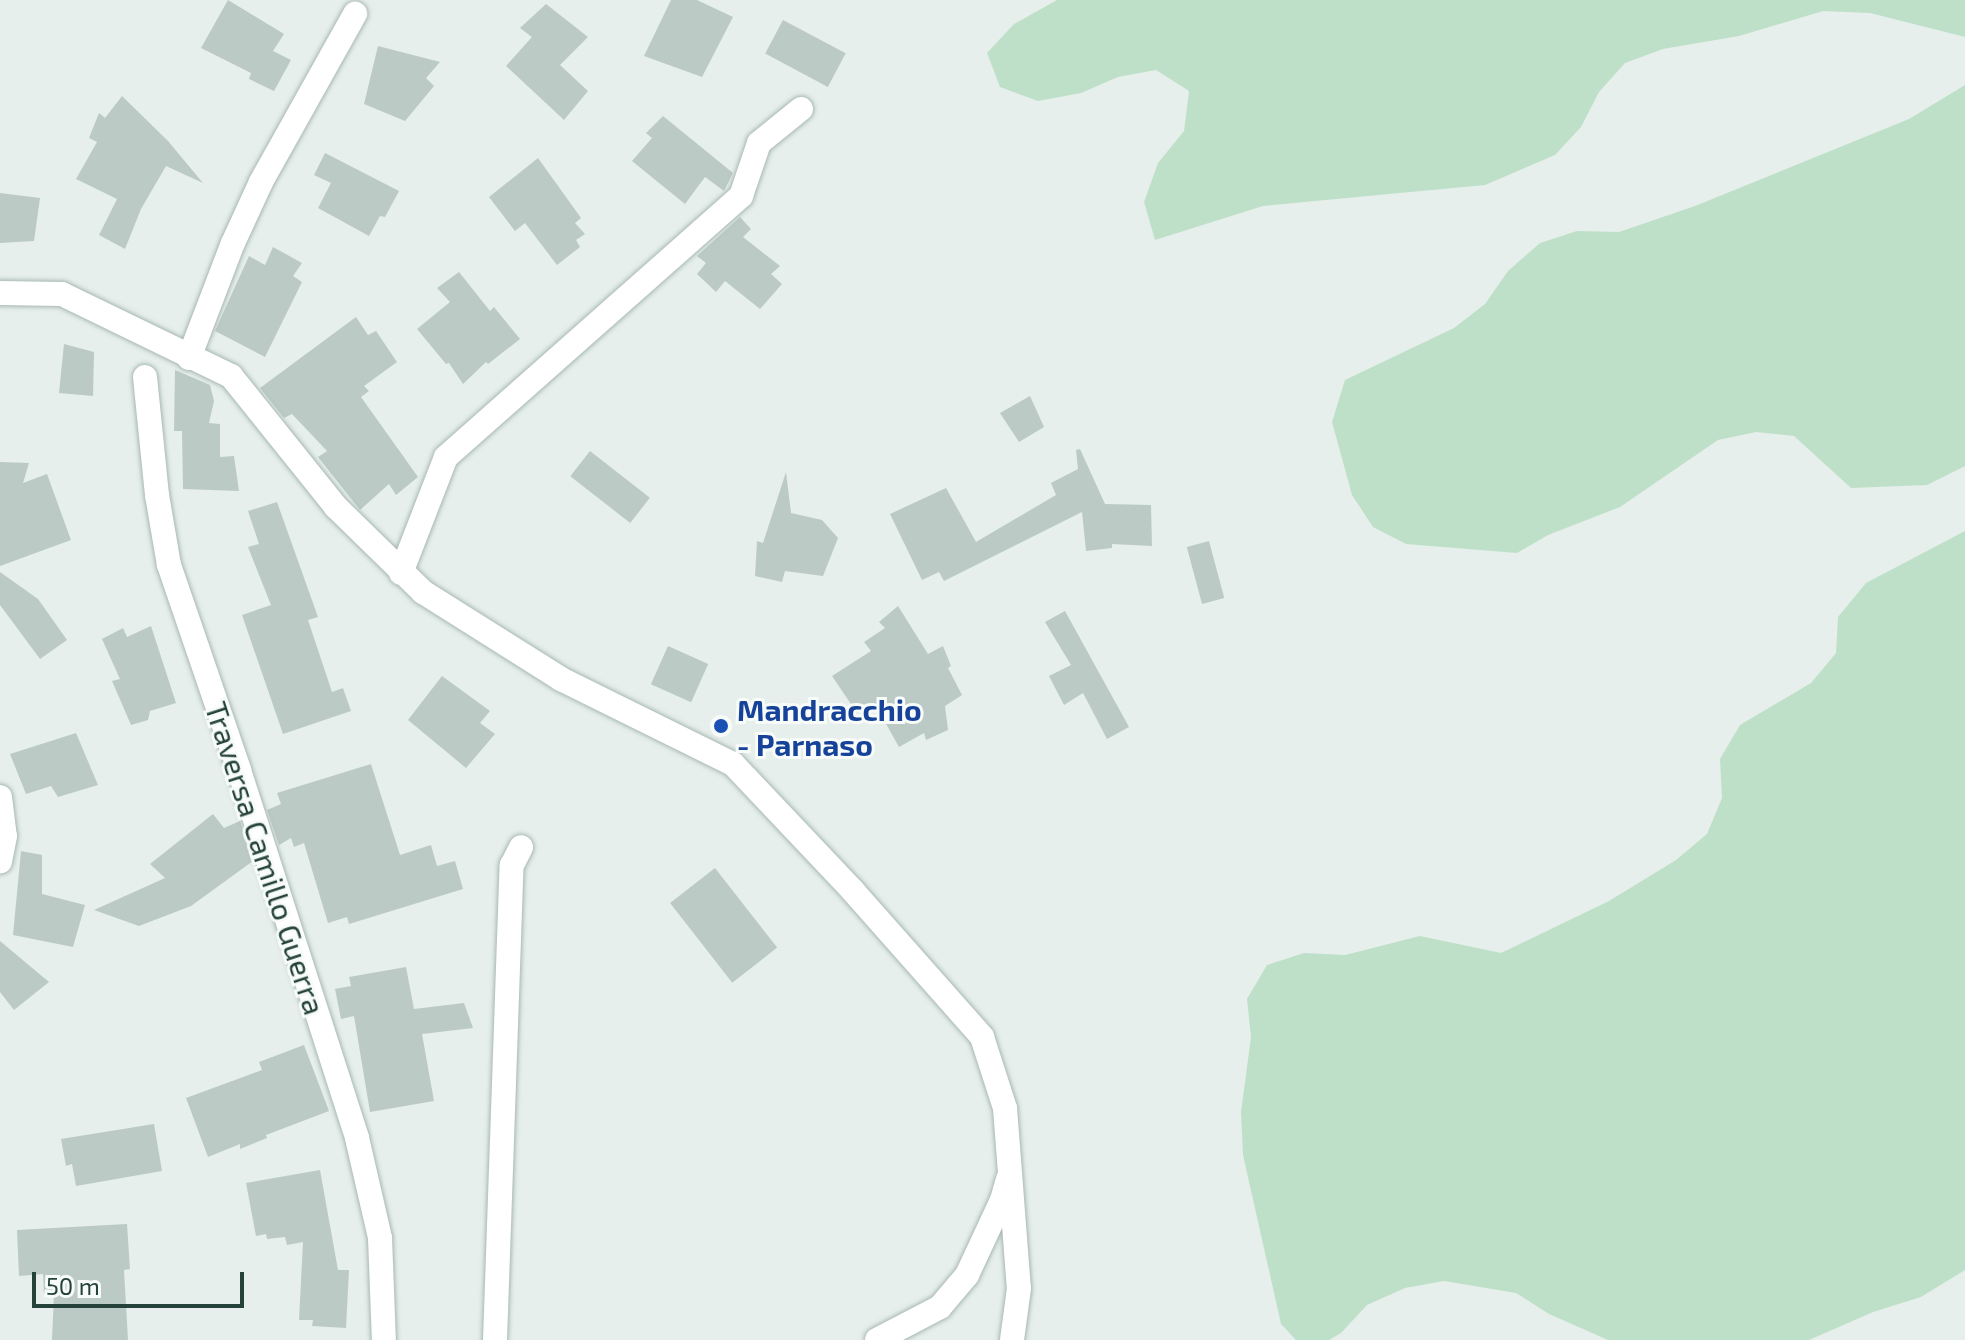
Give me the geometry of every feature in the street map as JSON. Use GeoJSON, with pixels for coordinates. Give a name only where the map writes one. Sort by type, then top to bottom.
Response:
{"type":"FeatureCollection","features":[{"type":"Feature","properties":{"kind":"street"},"geometry":{"type":"LineString","coordinates":[[189,358],[255,194],[355,14]]}},
{"type":"Feature","properties":{"kind":"street"},"geometry":{"type":"LineString","coordinates":[[401,573],[446,457],[741,196],[759,143],[801,109]]}},
{"type":"Feature","properties":{"kind":"street"},"geometry":{"type":"LineString","coordinates":[[0,293],[62,294],[231,376],[336,507],[401,573],[480,630],[550,673],[733,764],[853,891],[982,1037],[1005,1108],[1019,1288],[1012,1340]]}},
{"type":"Feature","properties":{"kind":"street","name":"Traversa Camillo Guerra"},"geometry":{"type":"LineString","coordinates":[[145,377],[157,495],[169,565],[239,770],[357,1138],[380,1238],[384,1340]]}},
{"type":"Feature","properties":{"kind":"street"},"geometry":{"type":"LineString","coordinates":[[0,797],[5,836],[0,862]]}},
{"type":"Feature","properties":{"kind":"street"},"geometry":{"type":"LineString","coordinates":[[495,1340],[512,865],[521,847]]}},
{"type":"Feature","properties":{"kind":"street"},"geometry":{"type":"LineString","coordinates":[[877,1340],[940,1307],[967,1275],[1002,1200],[1010,1170]]}},
{"type":"Feature","properties":{"kind":"green space"},"geometry":{"type":"Polygon","coordinates":[[[1057,0],[1965,0],[1965,37],[1870,13],[1823,11],[1739,36],[1663,49],[1625,63],[1599,92],[1581,127],[1555,155],[1485,185],[1263,206],[1155,240],[1144,202],[1158,163],[1184,131],[1189,91],[1156,70],[1118,77],[1081,93],[1038,101],[1000,87],[987,53],[1014,24],[1057,0]]]}},
{"type":"Feature","properties":{"kind":"green space"},"geometry":{"type":"Polygon","coordinates":[[[1965,85],[1965,466],[1927,485],[1851,488],[1794,436],[1756,432],[1718,440],[1620,507],[1548,535],[1517,553],[1406,544],[1373,527],[1352,495],[1332,422],[1345,380],[1454,328],[1485,304],[1508,271],[1540,243],[1577,231],[1619,232],[1695,206],[1909,119],[1965,85]]]}},
{"type":"Feature","properties":{"kind":"green space"},"geometry":{"type":"Polygon","coordinates":[[[1965,531],[1965,1270],[1921,1297],[1873,1312],[1809,1340],[1608,1340],[1549,1314],[1516,1293],[1444,1281],[1405,1288],[1367,1305],[1341,1333],[1329,1340],[1296,1340],[1281,1324],[1243,1155],[1241,1112],[1251,1037],[1247,999],[1267,965],[1304,953],[1345,955],[1420,936],[1501,953],[1609,901],[1676,860],[1707,834],[1722,798],[1720,759],[1740,725],[1811,683],[1836,653],[1838,617],[1866,583],[1965,531]]]}},
{"type":"Feature","properties":{"kind":"building"},"geometry":{"type":"Polygon","coordinates":[[[228,0],[284,34],[273,51],[291,60],[274,91],[249,79],[251,73],[201,48],[228,0]]]}},
{"type":"Feature","properties":{"kind":"building"},"geometry":{"type":"Polygon","coordinates":[[[671,0],[697,0],[733,17],[702,77],[644,56],[671,0]]]}},
{"type":"Feature","properties":{"kind":"building"},"geometry":{"type":"Polygon","coordinates":[[[546,4],[588,37],[560,65],[588,91],[564,120],[506,66],[532,37],[520,28],[546,4]]]}},
{"type":"Feature","properties":{"kind":"building"},"geometry":{"type":"Polygon","coordinates":[[[783,20],[846,53],[828,87],[765,54],[783,20]]]}},
{"type":"Feature","properties":{"kind":"building"},"geometry":{"type":"Polygon","coordinates":[[[378,46],[440,62],[426,78],[434,86],[405,121],[364,104],[378,46]]]}},
{"type":"Feature","properties":{"kind":"building"},"geometry":{"type":"Polygon","coordinates":[[[122,96],[168,141],[203,183],[166,166],[141,209],[125,249],[99,235],[117,199],[76,179],[97,142],[89,138],[99,113],[105,118],[122,96]]]}},
{"type":"Feature","properties":{"kind":"building"},"geometry":{"type":"Polygon","coordinates":[[[663,116],[733,173],[724,191],[705,177],[685,204],[632,161],[652,138],[646,133],[663,116]]]}},
{"type":"Feature","properties":{"kind":"building"},"geometry":{"type":"Polygon","coordinates":[[[325,153],[399,191],[385,217],[380,216],[369,236],[318,208],[331,183],[314,175],[325,153]]]}},
{"type":"Feature","properties":{"kind":"building"},"geometry":{"type":"Polygon","coordinates":[[[538,158],[581,218],[575,223],[585,234],[576,240],[580,247],[557,265],[525,223],[515,231],[489,197],[538,158]]]}},
{"type":"Feature","properties":{"kind":"building"},"geometry":{"type":"Polygon","coordinates":[[[0,193],[40,198],[34,241],[0,243],[0,193]]]}},
{"type":"Feature","properties":{"kind":"building"},"geometry":{"type":"Polygon","coordinates":[[[740,217],[751,229],[743,237],[780,266],[771,274],[782,284],[760,309],[725,281],[716,292],[697,274],[706,263],[697,256],[740,217]]]}},
{"type":"Feature","properties":{"kind":"building"},"geometry":{"type":"Polygon","coordinates":[[[273,247],[302,263],[293,276],[302,282],[265,357],[215,331],[249,256],[265,265],[273,247]]]}},
{"type":"Feature","properties":{"kind":"building"},"geometry":{"type":"Polygon","coordinates":[[[459,272],[490,311],[494,307],[520,339],[488,364],[486,362],[463,384],[449,363],[446,364],[417,329],[450,302],[437,288],[459,272]]]}},
{"type":"Feature","properties":{"kind":"building"},"geometry":{"type":"Polygon","coordinates":[[[356,317],[368,335],[376,331],[397,362],[364,386],[369,391],[361,397],[418,477],[396,495],[389,484],[360,510],[318,457],[327,451],[292,414],[284,418],[260,388],[356,317]]]}},
{"type":"Feature","properties":{"kind":"building"},"geometry":{"type":"Polygon","coordinates":[[[64,344],[94,352],[93,396],[59,393],[64,344]]]}},
{"type":"Feature","properties":{"kind":"building"},"geometry":{"type":"Polygon","coordinates":[[[175,370],[210,385],[214,401],[209,423],[220,424],[220,457],[234,456],[239,491],[183,489],[182,431],[174,431],[175,370]]]}},
{"type":"Feature","properties":{"kind":"building"},"geometry":{"type":"Polygon","coordinates":[[[1030,396],[1044,427],[1019,442],[1000,413],[1030,396]]]}},
{"type":"Feature","properties":{"kind":"building"},"geometry":{"type":"Polygon","coordinates":[[[1080,449],[1105,504],[1151,505],[1152,546],[1112,544],[1112,548],[1086,551],[1082,512],[944,581],[939,572],[922,580],[890,514],[946,488],[976,542],[1056,495],[1051,483],[1078,469],[1076,450],[1080,449]]]}},
{"type":"Feature","properties":{"kind":"building"},"geometry":{"type":"Polygon","coordinates":[[[590,451],[650,498],[630,523],[570,476],[590,451]]]}},
{"type":"Feature","properties":{"kind":"building"},"geometry":{"type":"Polygon","coordinates":[[[0,462],[29,463],[23,483],[47,474],[71,540],[0,566],[0,462]]]}},
{"type":"Feature","properties":{"kind":"building"},"geometry":{"type":"Polygon","coordinates":[[[786,472],[791,513],[822,520],[838,538],[823,576],[785,571],[782,582],[755,576],[757,541],[763,543],[786,472]]]}},
{"type":"Feature","properties":{"kind":"building"},"geometry":{"type":"Polygon","coordinates":[[[277,502],[318,617],[308,620],[332,692],[343,688],[351,711],[283,734],[242,615],[271,605],[248,547],[259,544],[248,511],[277,502]]]}},
{"type":"Feature","properties":{"kind":"building"},"geometry":{"type":"Polygon","coordinates":[[[1209,541],[1224,598],[1202,604],[1187,547],[1209,541]]]}},
{"type":"Feature","properties":{"kind":"building"},"geometry":{"type":"Polygon","coordinates":[[[0,572],[38,599],[67,640],[40,659],[0,605],[0,572]]]}},
{"type":"Feature","properties":{"kind":"building"},"geometry":{"type":"Polygon","coordinates":[[[898,606],[928,654],[943,646],[951,666],[948,668],[962,695],[945,706],[948,730],[926,740],[924,733],[899,747],[875,704],[857,713],[832,676],[871,651],[864,642],[885,628],[879,622],[898,606]]]}},
{"type":"Feature","properties":{"kind":"building"},"geometry":{"type":"Polygon","coordinates":[[[1065,611],[1129,727],[1107,739],[1083,693],[1064,705],[1049,676],[1071,665],[1045,622],[1065,611]]]}},
{"type":"Feature","properties":{"kind":"building"},"geometry":{"type":"Polygon","coordinates":[[[151,626],[176,703],[150,711],[148,720],[131,725],[112,681],[120,679],[102,639],[123,628],[127,637],[151,626]]]}},
{"type":"Feature","properties":{"kind":"building"},"geometry":{"type":"Polygon","coordinates":[[[668,646],[708,664],[691,702],[651,684],[668,646]]]}},
{"type":"Feature","properties":{"kind":"building"},"geometry":{"type":"Polygon","coordinates":[[[442,676],[490,711],[480,723],[495,734],[466,768],[408,720],[442,676]]]}},
{"type":"Feature","properties":{"kind":"building"},"geometry":{"type":"Polygon","coordinates":[[[76,733],[98,785],[58,797],[51,786],[26,794],[10,754],[76,733]]]}},
{"type":"Feature","properties":{"kind":"building"},"geometry":{"type":"Polygon","coordinates":[[[371,764],[400,855],[431,845],[437,866],[455,861],[463,889],[349,924],[347,917],[328,923],[304,843],[294,847],[291,838],[279,845],[267,810],[281,804],[277,793],[371,764]]]}},
{"type":"Feature","properties":{"kind":"building"},"geometry":{"type":"Polygon","coordinates":[[[213,814],[224,828],[240,821],[253,861],[191,906],[139,926],[94,910],[165,878],[150,864],[213,814]]]}},
{"type":"Feature","properties":{"kind":"building"},"geometry":{"type":"Polygon","coordinates":[[[21,851],[42,855],[42,894],[85,905],[73,947],[13,935],[21,851]]]}},
{"type":"Feature","properties":{"kind":"building"},"geometry":{"type":"Polygon","coordinates":[[[715,868],[777,948],[732,983],[670,903],[715,868]]]}},
{"type":"Feature","properties":{"kind":"building"},"geometry":{"type":"Polygon","coordinates":[[[0,941],[49,982],[14,1010],[0,992],[0,941]]]}},
{"type":"Feature","properties":{"kind":"building"},"geometry":{"type":"Polygon","coordinates":[[[406,967],[414,1009],[464,1003],[473,1028],[422,1034],[434,1101],[370,1112],[354,1016],[341,1019],[335,989],[351,986],[349,977],[406,967]]]}},
{"type":"Feature","properties":{"kind":"building"},"geometry":{"type":"Polygon","coordinates":[[[304,1045],[329,1111],[266,1135],[267,1138],[240,1149],[240,1144],[208,1157],[186,1098],[262,1070],[259,1062],[304,1045]]]}},
{"type":"Feature","properties":{"kind":"building"},"geometry":{"type":"Polygon","coordinates":[[[154,1124],[162,1171],[76,1186],[72,1164],[66,1166],[61,1139],[154,1124]]]}},
{"type":"Feature","properties":{"kind":"building"},"geometry":{"type":"Polygon","coordinates":[[[320,1170],[338,1270],[349,1270],[346,1328],[312,1326],[313,1320],[299,1320],[303,1242],[287,1245],[285,1237],[267,1239],[266,1234],[256,1236],[246,1183],[320,1170]]]}},
{"type":"Feature","properties":{"kind":"building"},"geometry":{"type":"Polygon","coordinates":[[[127,1224],[130,1269],[124,1270],[128,1340],[52,1340],[54,1293],[44,1294],[43,1274],[19,1276],[17,1230],[127,1224]]]}},
{"type":"Feature","properties":{"kind":"place","name":"Mandracchio - Parnaso"},"geometry":{"type":"Point","coordinates":[721,726]}}]}
